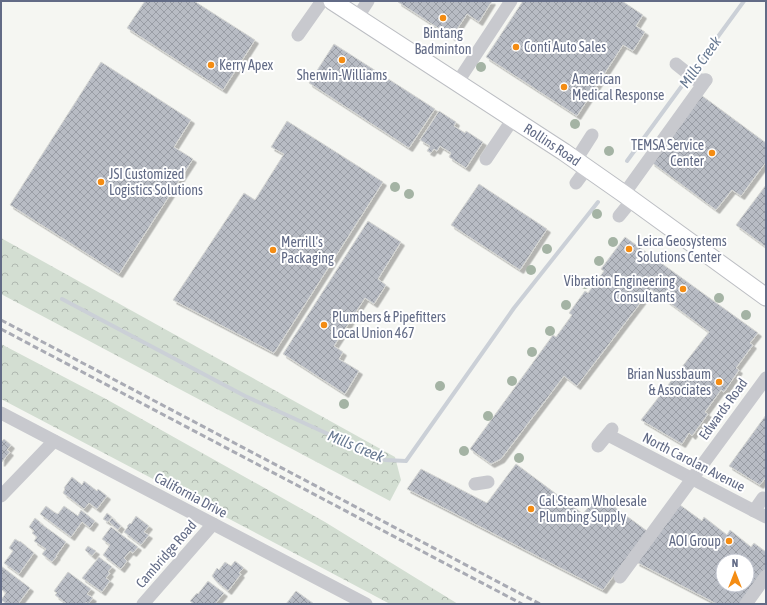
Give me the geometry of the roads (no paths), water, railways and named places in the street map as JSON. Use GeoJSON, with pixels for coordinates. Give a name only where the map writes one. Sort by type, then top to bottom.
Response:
{"type":"FeatureCollection","features":[{"type":"Feature","properties":{"kind":"main road","name":"Rollins Road"},"geometry":{"type":"LineString","coordinates":[[332,1],[582,164],[766,297]]}},
{"type":"Feature","properties":{"kind":"street"},"geometry":{"type":"LineString","coordinates":[[298,35],[322,1]]}},
{"type":"Feature","properties":{"kind":"street"},"geometry":{"type":"LineString","coordinates":[[357,18],[368,1]]}},
{"type":"Feature","properties":{"kind":"street"},"geometry":{"type":"LineString","coordinates":[[457,83],[511,1]]}},
{"type":"Feature","properties":{"kind":"street"},"geometry":{"type":"LineString","coordinates":[[619,216],[644,166],[701,80],[676,64]]}},
{"type":"Feature","properties":{"kind":"street"},"geometry":{"type":"LineString","coordinates":[[486,159],[513,119]]}},
{"type":"Feature","properties":{"kind":"street"},"geometry":{"type":"LineString","coordinates":[[576,184],[592,135]]}},
{"type":"Feature","properties":{"kind":"street","name":"Edwards Road"},"geometry":{"type":"LineString","coordinates":[[620,577],[766,378]]}},
{"type":"Feature","properties":{"kind":"street","name":"California Drive"},"geometry":{"type":"LineString","coordinates":[[1,413],[362,603]]}},
{"type":"Feature","properties":{"kind":"street","name":"North Carolan Avenue"},"geometry":{"type":"LineString","coordinates":[[598,446],[610,432],[692,479],[766,517]]}},
{"type":"Feature","properties":{"kind":"street"},"geometry":{"type":"LineString","coordinates":[[1,496],[54,441]]}},
{"type":"Feature","properties":{"kind":"street"},"geometry":{"type":"LineString","coordinates":[[475,484],[488,482]]}},
{"type":"Feature","properties":{"kind":"street"},"geometry":{"type":"LineString","coordinates":[[754,511],[763,498]]}},
{"type":"Feature","properties":{"kind":"street","name":"Cambridge Road"},"geometry":{"type":"LineString","coordinates":[[143,604],[213,524]]}},
{"type":"Feature","properties":{"kind":"street"},"geometry":{"type":"LineString","coordinates":[[746,604],[766,576]]}},
{"type":"Feature","properties":{"kind":"waterway","name":"Mills Creek"},"geometry":{"type":"LineString","coordinates":[[627,161],[744,1]]}},
{"type":"Feature","properties":{"kind":"waterway","name":"Mills Creek"},"geometry":{"type":"LineString","coordinates":[[62,299],[245,396],[385,460],[406,461],[514,308],[598,202]]}},
{"type":"Feature","properties":{"kind":"railway"},"geometry":{"type":"LineString","coordinates":[[1,320],[540,604]]}},
{"type":"Feature","properties":{"kind":"railway"},"geometry":{"type":"LineString","coordinates":[[1,329],[522,604]]}},
{"type":"Feature","properties":{"kind":"place","name":"Bintang Badminton"},"geometry":{"type":"Point","coordinates":[443,18]}},
{"type":"Feature","properties":{"kind":"place","name":"Conti Auto Sales"},"geometry":{"type":"Point","coordinates":[516,47]}},
{"type":"Feature","properties":{"kind":"place","name":"Sherwin-Williams"},"geometry":{"type":"Point","coordinates":[342,60]}},
{"type":"Feature","properties":{"kind":"place","name":"Kerry Apex"},"geometry":{"type":"Point","coordinates":[211,65]}},
{"type":"Feature","properties":{"kind":"place","name":"American Medical Response"},"geometry":{"type":"Point","coordinates":[564,87]}},
{"type":"Feature","properties":{"kind":"place","name":"TEMSA Service Center"},"geometry":{"type":"Point","coordinates":[712,153]}},
{"type":"Feature","properties":{"kind":"place","name":"JSI Customized Logistics Solutions"},"geometry":{"type":"Point","coordinates":[101,182]}},
{"type":"Feature","properties":{"kind":"place","name":"Leica Geosystems Solutions Center"},"geometry":{"type":"Point","coordinates":[629,249]}},
{"type":"Feature","properties":{"kind":"place","name":"Merrill’s Packaging"},"geometry":{"type":"Point","coordinates":[273,250]}},
{"type":"Feature","properties":{"kind":"place","name":"Vibration Engineering Consultants"},"geometry":{"type":"Point","coordinates":[683,289]}},
{"type":"Feature","properties":{"kind":"place","name":"Plumbers & Pipefitters Local Union 467"},"geometry":{"type":"Point","coordinates":[324,325]}},
{"type":"Feature","properties":{"kind":"place","name":"Brian Nussbaum & Associates"},"geometry":{"type":"Point","coordinates":[719,382]}},
{"type":"Feature","properties":{"kind":"place","name":"Cal Steam Wholesale Plumbing Supply"},"geometry":{"type":"Point","coordinates":[531,509]}},
{"type":"Feature","properties":{"kind":"place","name":"AOI Group"},"geometry":{"type":"Point","coordinates":[729,541]}}]}
